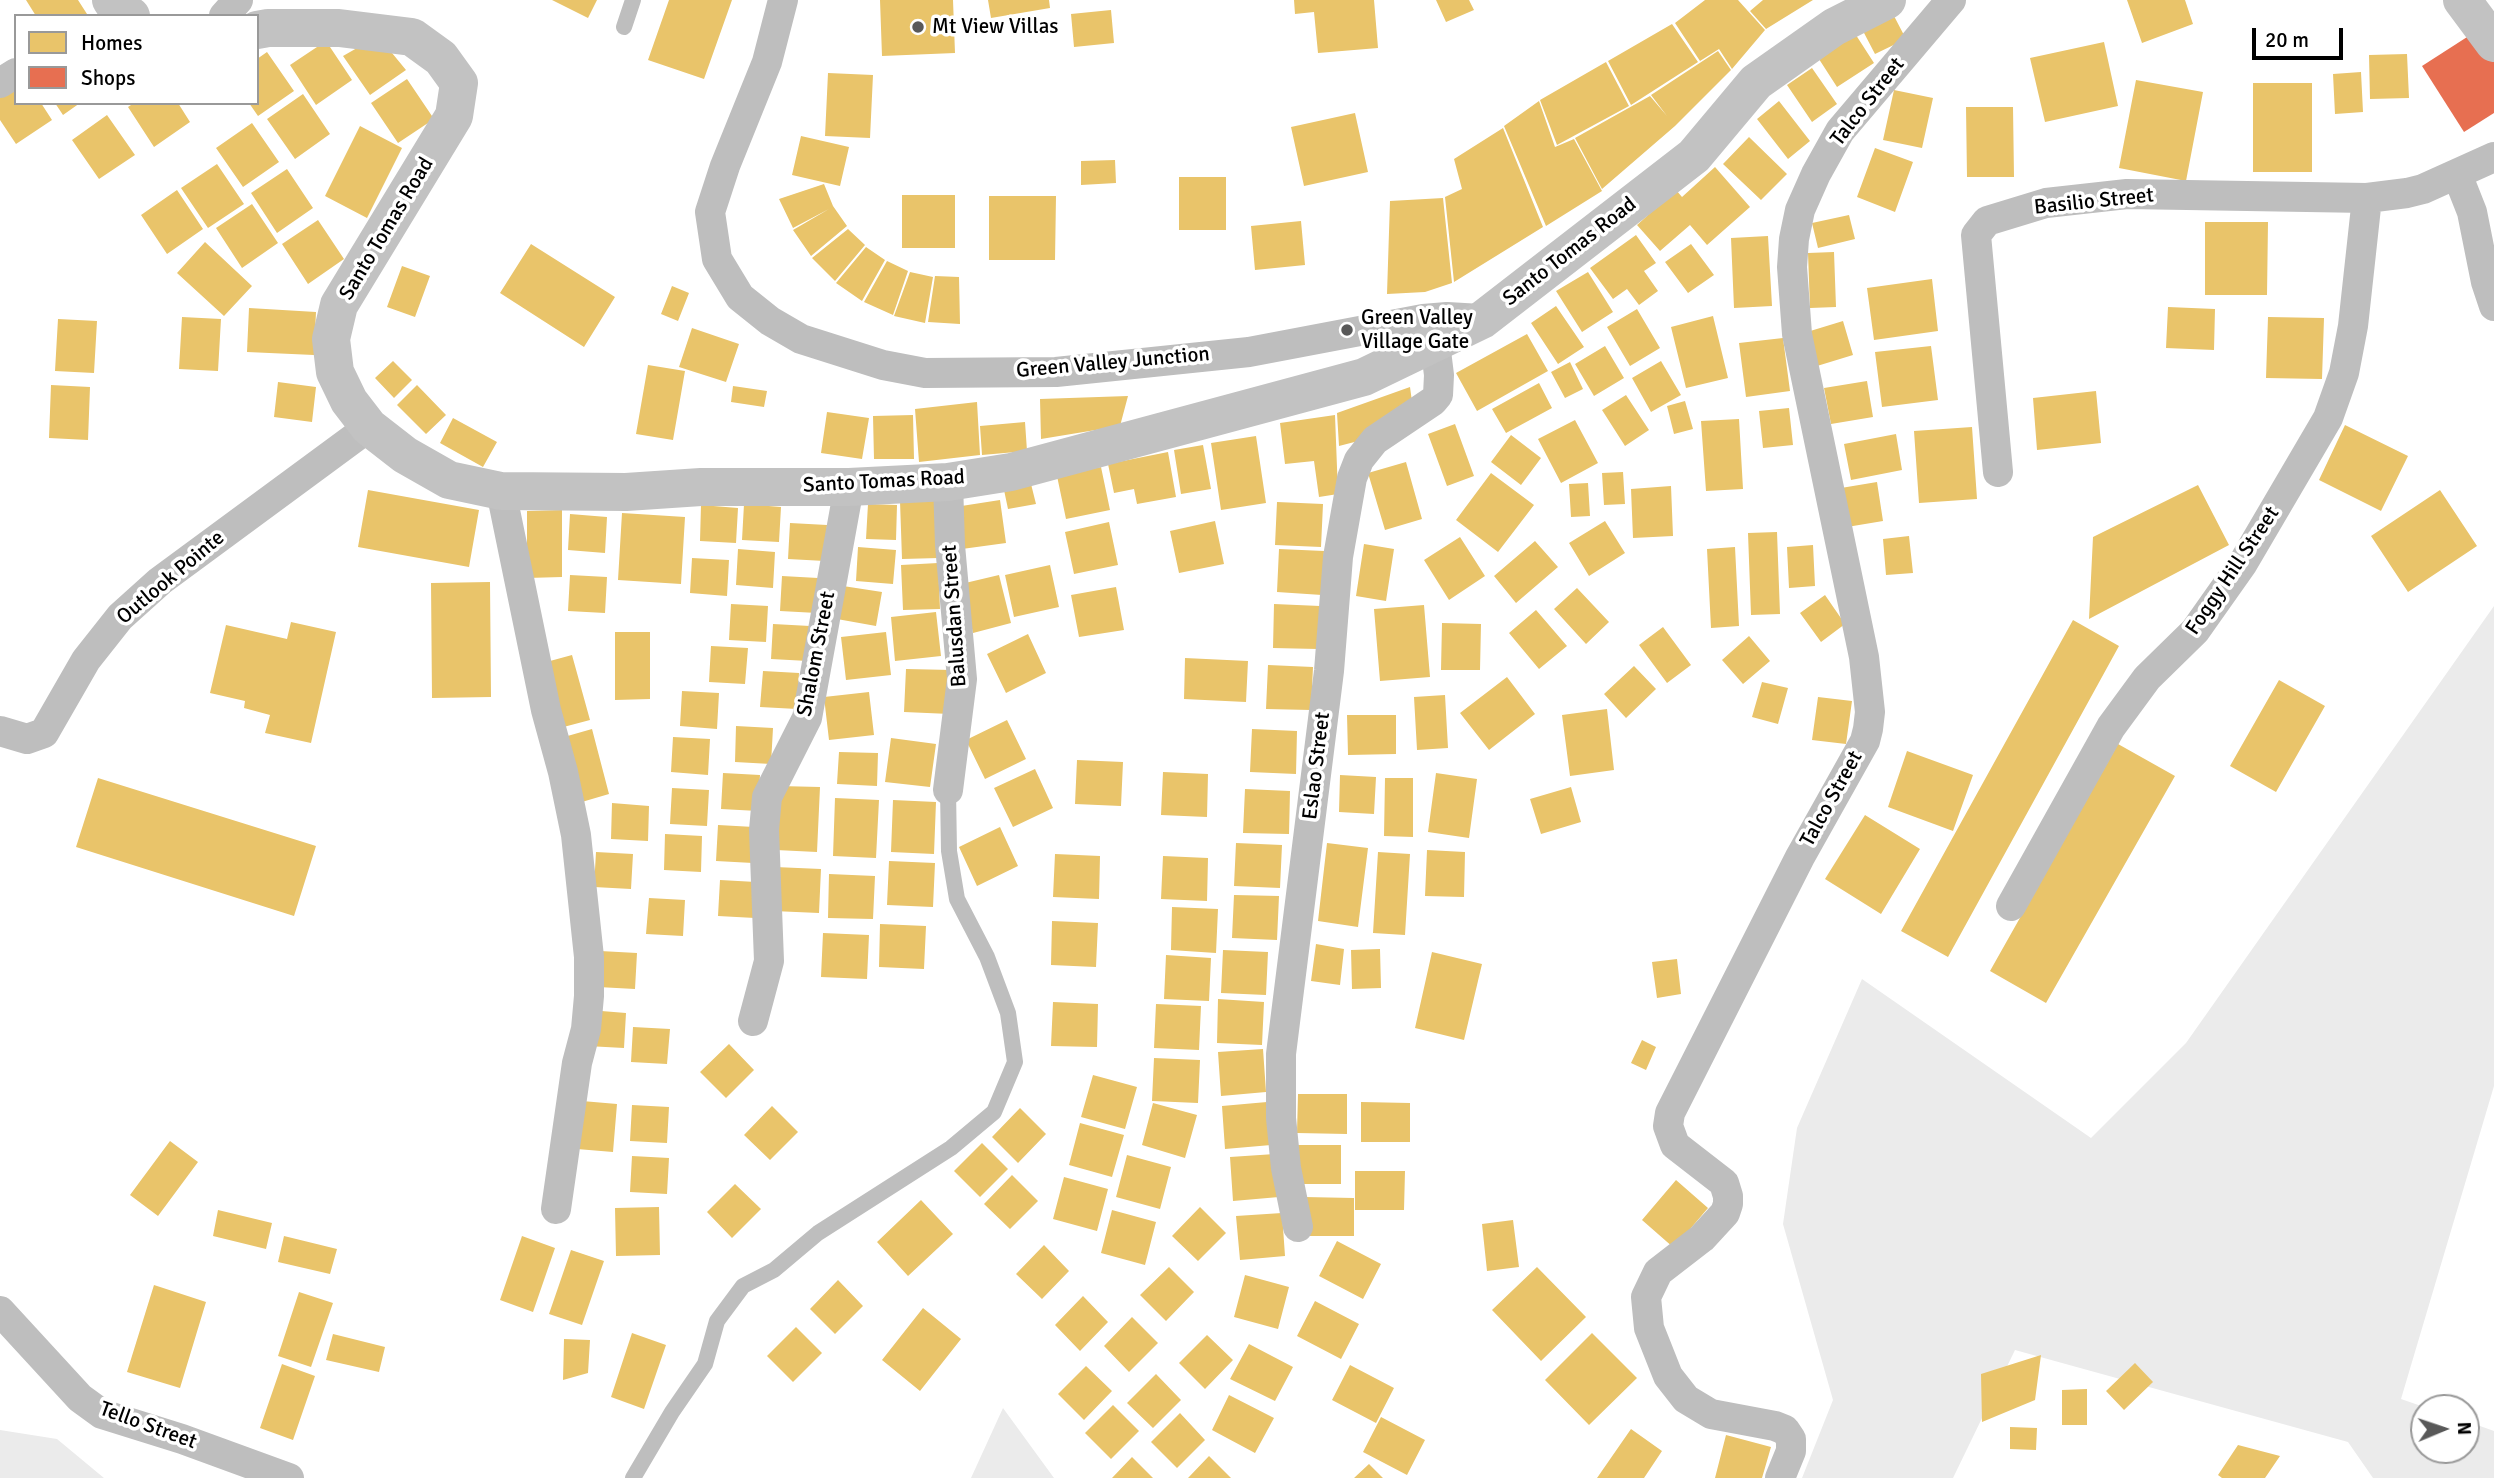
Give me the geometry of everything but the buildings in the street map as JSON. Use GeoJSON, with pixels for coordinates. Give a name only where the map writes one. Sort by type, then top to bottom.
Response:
{"type":"FeatureCollection","features":[{"type":"Feature","properties":{"kind":"street"},"geometry":{"type":"LineString","coordinates":[[226,14],[238,0]]}},
{"type":"Feature","properties":{"kind":"street","name":"Green Valley Junction"},"geometry":{"type":"LineString","coordinates":[[783,0],[767,62],[725,166],[710,212],[717,259],[740,297],[769,321],[801,339],[883,365],[925,373],[1056,372],[1248,352],[1423,319],[1447,317],[1482,320]]}},
{"type":"Feature","properties":{"kind":"street","name":"Santo Tomas Road"},"geometry":{"type":"LineString","coordinates":[[259,29],[268,27],[339,27],[412,37],[441,58],[459,83],[454,116],[340,305],[331,339],[335,372],[349,401],[369,427],[405,455],[449,480],[501,492],[849,487],[948,482],[1011,472],[1364,377],[1482,320],[1694,156],[1756,82],[1834,27],[1887,0]]}},
{"type":"Feature","properties":{"kind":"street","name":"Talco Street"},"geometry":{"type":"LineString","coordinates":[[1780,1478],[1791,1451],[1791,1439],[1785,1430],[1711,1414],[1686,1399],[1668,1376],[1649,1328],[1647,1297],[1658,1272],[1702,1238],[1725,1213],[1728,1204],[1724,1183],[1675,1145],[1668,1126],[1670,1113],[1868,729],[1870,712],[1864,657],[1797,334],[1791,267],[1800,210],[1840,131],[1951,0]]}},
{"type":"Feature","properties":{"kind":"street"},"geometry":{"type":"LineString","coordinates":[[2462,0],[2494,43]]}},
{"type":"Feature","properties":{"kind":"street","name":"Basilio Street"},"geometry":{"type":"LineString","coordinates":[[1998,472],[1976,235],[1986,221],[2046,204],[2127,194],[2367,198],[2424,189],[2494,157]]}},
{"type":"Feature","properties":{"kind":"street"},"geometry":{"type":"LineString","coordinates":[[2457,174],[2472,212],[2486,282],[2494,306]]}},
{"type":"Feature","properties":{"kind":"street","name":"Foggy Hill Street"},"geometry":{"type":"LineString","coordinates":[[2011,906],[2111,727],[2147,678],[2195,631],[2244,562],[2328,418],[2344,373],[2353,326],[2367,198]]}},
{"type":"Feature","properties":{"kind":"street","name":"Eslao Street"},"geometry":{"type":"LineString","coordinates":[[1298,1227],[1286,1168],[1281,1118],[1281,1054],[1329,671],[1338,557],[1352,478],[1359,460],[1375,440],[1433,401],[1437,395],[1439,375],[1435,343]]}},
{"type":"Feature","properties":{"kind":"street","name":"Outlook Pointe"},"geometry":{"type":"LineString","coordinates":[[0,732],[27,739],[44,733],[86,660],[120,617],[160,581],[369,427]]}},
{"type":"Feature","properties":{"kind":"street","name":"Balusdan Street"},"geometry":{"type":"LineString","coordinates":[[948,482],[950,545],[962,679],[948,790]]}},
{"type":"Feature","properties":{"kind":"street","name":"Shalom Street"},"geometry":{"type":"LineString","coordinates":[[753,1021],[769,961],[764,830],[767,797],[807,718],[849,487]]}},
{"type":"Feature","properties":{"kind":"street"},"geometry":{"type":"LineString","coordinates":[[501,492],[546,710],[576,835],[588,943],[589,996],[586,1029],[577,1063],[556,1209]]}},
{"type":"Feature","properties":{"kind":"street","name":"Tello Street"},"geometry":{"type":"LineString","coordinates":[[0,1311],[80,1398],[102,1413],[289,1478]]}},
{"type":"Feature","properties":{"kind":"lane"},"geometry":{"type":"LineString","coordinates":[[624,27],[634,0]]}},
{"type":"Feature","properties":{"kind":"lane"},"geometry":{"type":"LineString","coordinates":[[634,1478],[671,1412],[705,1364],[717,1321],[743,1286],[774,1270],[817,1233],[951,1148],[994,1112],[1015,1062],[1008,1013],[987,957],[957,899],[949,850],[948,790]]}},
{"type":"Feature","properties":{"kind":"shaded area"},"geometry":{"type":"Polygon","coordinates":[[[2494,606],[2494,1086],[2401,1399],[2410,1402],[2410,1464],[2480,1464],[2480,1426],[2494,1431],[2494,1478],[2373,1478],[2348,1442],[2015,1350],[1953,1478],[1802,1478],[1833,1400],[1783,1224],[1797,1128],[1862,979],[2091,1138],[2186,1043],[2494,606]]]}},
{"type":"Feature","properties":{"kind":"shaded area"},"geometry":{"type":"Polygon","coordinates":[[[1003,1408],[1054,1478],[971,1478],[1003,1408]]]}},
{"type":"Feature","properties":{"kind":"shaded area"},"geometry":{"type":"Polygon","coordinates":[[[0,1430],[57,1439],[104,1478],[0,1478],[0,1430]]]}},
{"type":"Feature","properties":{"kind":"place","name":"Mt View Villas"},"geometry":{"type":"Point","coordinates":[918,27]}},
{"type":"Feature","properties":{"kind":"place","name":"Green Valley Village Gate"},"geometry":{"type":"Point","coordinates":[1347,330]}}]}
